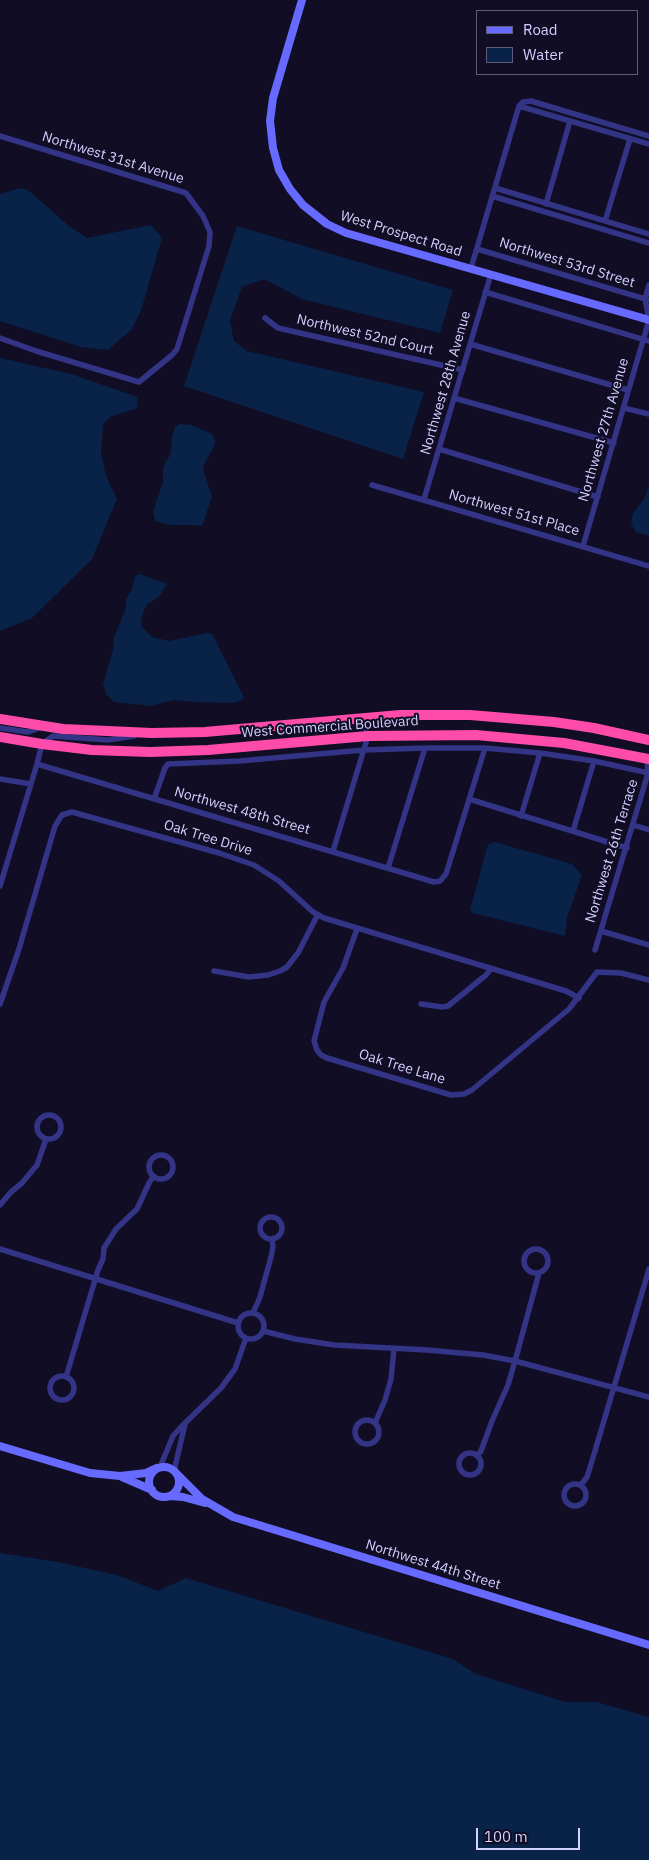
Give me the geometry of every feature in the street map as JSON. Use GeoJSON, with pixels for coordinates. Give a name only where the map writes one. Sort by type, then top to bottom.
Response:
{"type":"FeatureCollection","features":[{"type":"Feature","properties":{"kind":"highway","name":"West Commercial Boulevard"},"geometry":{"type":"LineString","coordinates":[[0,719],[92,731],[152,733],[205,732],[363,718],[435,715],[511,718],[594,728],[649,740]]}},
{"type":"Feature","properties":{"kind":"highway","name":"West Commercial Boulevard"},"geometry":{"type":"LineString","coordinates":[[0,737],[92,750],[131,751],[208,750],[368,736],[443,734],[510,737],[600,748],[648,759]]}},
{"type":"Feature","properties":{"kind":"street","name":"West Prospect Road"},"geometry":{"type":"LineString","coordinates":[[302,0],[273,98],[270,115],[270,133],[273,152],[282,177],[309,210],[327,224],[339,230],[649,320]]}},
{"type":"Feature","properties":{"kind":"street"},"geometry":{"type":"LineString","coordinates":[[471,268],[519,106],[523,102],[531,101],[649,136]]}},
{"type":"Feature","properties":{"kind":"street"},"geometry":{"type":"LineString","coordinates":[[519,106],[649,144]]}},
{"type":"Feature","properties":{"kind":"street"},"geometry":{"type":"LineString","coordinates":[[546,204],[570,121]]}},
{"type":"Feature","properties":{"kind":"street","name":"Northwest 31st Avenue"},"geometry":{"type":"LineString","coordinates":[[0,136],[186,193],[203,216],[210,232],[209,246],[177,349],[139,382],[36,351],[0,338]]}},
{"type":"Feature","properties":{"kind":"street"},"geometry":{"type":"LineString","coordinates":[[605,221],[630,139]]}},
{"type":"Feature","properties":{"kind":"street"},"geometry":{"type":"LineString","coordinates":[[495,188],[649,234]]}},
{"type":"Feature","properties":{"kind":"street"},"geometry":{"type":"LineString","coordinates":[[492,196],[649,243]]}},
{"type":"Feature","properties":{"kind":"street","name":"Northwest 53rd Street"},"geometry":{"type":"LineString","coordinates":[[477,249],[647,300]]}},
{"type":"Feature","properties":{"kind":"street","name":"Northwest 28th Avenue"},"geometry":{"type":"LineString","coordinates":[[424,499],[491,274]]}},
{"type":"Feature","properties":{"kind":"street","name":"Northwest 27th Avenue"},"geometry":{"type":"LineString","coordinates":[[583,546],[628,390],[646,340],[649,320],[647,300],[649,285]]}},
{"type":"Feature","properties":{"kind":"street"},"geometry":{"type":"LineString","coordinates":[[485,292],[646,340]]}},
{"type":"Feature","properties":{"kind":"street","name":"Northwest 52nd Court"},"geometry":{"type":"LineString","coordinates":[[265,318],[278,328],[462,370]]}},
{"type":"Feature","properties":{"kind":"street"},"geometry":{"type":"LineString","coordinates":[[470,344],[628,390]]}},
{"type":"Feature","properties":{"kind":"street"},"geometry":{"type":"LineString","coordinates":[[454,398],[614,443]]}},
{"type":"Feature","properties":{"kind":"street"},"geometry":{"type":"LineString","coordinates":[[624,408],[649,414]]}},
{"type":"Feature","properties":{"kind":"street"},"geometry":{"type":"LineString","coordinates":[[439,449],[598,497]]}},
{"type":"Feature","properties":{"kind":"street","name":"Northwest 51st Place"},"geometry":{"type":"LineString","coordinates":[[372,484],[649,566]]}},
{"type":"Feature","properties":{"kind":"street"},"geometry":{"type":"LineString","coordinates":[[333,851],[368,736],[363,718]]}},
{"type":"Feature","properties":{"kind":"street","name":"West Commercial Boulevard"},"geometry":{"type":"LineString","coordinates":[[0,728],[28,732],[44,726]]}},
{"type":"Feature","properties":{"kind":"street","name":"West Commercial Boulevard"},"geometry":{"type":"LineString","coordinates":[[42,744],[53,736],[108,740],[152,733]]}},
{"type":"Feature","properties":{"kind":"street"},"geometry":{"type":"LineString","coordinates":[[0,886],[42,744]]}},
{"type":"Feature","properties":{"kind":"street"},"geometry":{"type":"LineString","coordinates":[[388,868],[425,748]]}},
{"type":"Feature","properties":{"kind":"street"},"geometry":{"type":"LineString","coordinates":[[154,799],[168,764],[239,761],[364,750],[485,748],[540,753],[594,761],[649,773]]}},
{"type":"Feature","properties":{"kind":"street"},"geometry":{"type":"LineString","coordinates":[[485,748],[468,799],[627,848]]}},
{"type":"Feature","properties":{"kind":"street"},"geometry":{"type":"LineString","coordinates":[[521,816],[540,753]]}},
{"type":"Feature","properties":{"kind":"street","name":"Northwest 26th Terrace"},"geometry":{"type":"LineString","coordinates":[[595,950],[649,773],[648,759]]}},
{"type":"Feature","properties":{"kind":"street"},"geometry":{"type":"LineString","coordinates":[[573,831],[594,761]]}},
{"type":"Feature","properties":{"kind":"street","name":"Northwest 48th Street"},"geometry":{"type":"LineString","coordinates":[[37,764],[434,882],[440,880],[446,874],[468,799]]}},
{"type":"Feature","properties":{"kind":"street"},"geometry":{"type":"LineString","coordinates":[[0,779],[31,784]]}},
{"type":"Feature","properties":{"kind":"street","name":"Oak Tree Drive"},"geometry":{"type":"LineString","coordinates":[[0,1004],[19,949],[55,826],[60,817],[68,812],[80,812],[220,853],[254,865],[279,881],[318,916],[566,991],[579,998]]}},
{"type":"Feature","properties":{"kind":"street"},"geometry":{"type":"LineString","coordinates":[[633,825],[649,830]]}},
{"type":"Feature","properties":{"kind":"street"},"geometry":{"type":"LineString","coordinates":[[214,971],[249,977],[268,975],[280,971],[287,967],[301,949],[318,916]]}},
{"type":"Feature","properties":{"kind":"street","name":"Oak Tree Lane"},"geometry":{"type":"LineString","coordinates":[[357,928],[346,962],[324,1002],[315,1037],[314,1045],[317,1050],[321,1055],[328,1058],[446,1094],[464,1094],[562,1015],[579,998]]}},
{"type":"Feature","properties":{"kind":"street"},"geometry":{"type":"LineString","coordinates":[[602,931],[649,945]]}},
{"type":"Feature","properties":{"kind":"street"},"geometry":{"type":"LineString","coordinates":[[421,1004],[448,1006],[491,969]]}},
{"type":"Feature","properties":{"kind":"street"},"geometry":{"type":"LineString","coordinates":[[579,998],[597,972],[615,972],[649,980]]}},
{"type":"Feature","properties":{"kind":"street"},"geometry":{"type":"LineString","coordinates":[[52,1115],[59,1119],[61,1130],[54,1138],[46,1139],[39,1134],[38,1122],[44,1116],[52,1115]]}},
{"type":"Feature","properties":{"kind":"street"},"geometry":{"type":"LineString","coordinates":[[0,1205],[37,1165],[46,1139]]}},
{"type":"Feature","properties":{"kind":"street"},"geometry":{"type":"LineString","coordinates":[[162,1155],[170,1159],[173,1166],[172,1174],[161,1180],[153,1177],[149,1170],[152,1160],[162,1155]]}},
{"type":"Feature","properties":{"kind":"street"},"geometry":{"type":"LineString","coordinates":[[66,1377],[103,1259],[104,1248],[116,1230],[137,1209],[153,1177]]}},
{"type":"Feature","properties":{"kind":"street"},"geometry":{"type":"LineString","coordinates":[[253,1313],[271,1257],[272,1239]]}},
{"type":"Feature","properties":{"kind":"street"},"geometry":{"type":"LineString","coordinates":[[0,1249],[238,1323]]}},
{"type":"Feature","properties":{"kind":"street"},"geometry":{"type":"LineString","coordinates":[[477,1456],[508,1385],[539,1273],[545,1268],[547,1258],[539,1250],[531,1251],[525,1256],[525,1267],[531,1272],[539,1273]]}},
{"type":"Feature","properties":{"kind":"street"},"geometry":{"type":"LineString","coordinates":[[581,1485],[586,1478],[649,1269]]}},
{"type":"Feature","properties":{"kind":"street"},"geometry":{"type":"LineString","coordinates":[[253,1313],[261,1318],[263,1331],[257,1337],[246,1338],[238,1331],[238,1323],[245,1314],[253,1313]]}},
{"type":"Feature","properties":{"kind":"street"},"geometry":{"type":"LineString","coordinates":[[263,1331],[334,1346],[427,1350],[483,1355],[516,1361],[649,1397]]}},
{"type":"Feature","properties":{"kind":"street"},"geometry":{"type":"LineString","coordinates":[[185,1424],[179,1447],[176,1473],[179,1482],[178,1487],[170,1496],[157,1496],[152,1490],[149,1480],[153,1471],[159,1468],[177,1432],[193,1414],[221,1388],[235,1369],[246,1338]]}},
{"type":"Feature","properties":{"kind":"street"},"geometry":{"type":"LineString","coordinates":[[375,1423],[385,1400],[391,1379],[394,1349]]}},
{"type":"Feature","properties":{"kind":"street"},"geometry":{"type":"LineString","coordinates":[[59,1377],[66,1377],[73,1382],[74,1390],[66,1399],[58,1399],[52,1394],[52,1384],[59,1377]]}},
{"type":"Feature","properties":{"kind":"street"},"geometry":{"type":"LineString","coordinates":[[368,1420],[375,1423],[379,1430],[378,1438],[372,1443],[360,1442],[356,1436],[357,1425],[368,1420]]}},
{"type":"Feature","properties":{"kind":"street"},"geometry":{"type":"LineString","coordinates":[[170,1444],[179,1447]]}},
{"type":"Feature","properties":{"kind":"street"},"geometry":{"type":"LineString","coordinates":[[0,1446],[90,1473],[120,1476],[146,1473],[167,1467],[176,1473]]}},
{"type":"Feature","properties":{"kind":"street","name":"Northwest 44th Street"},"geometry":{"type":"LineString","coordinates":[[176,1473],[202,1498],[234,1517],[649,1645]]}},
{"type":"Feature","properties":{"kind":"street"},"geometry":{"type":"LineString","coordinates":[[120,1476],[152,1490]]}},
{"type":"Feature","properties":{"kind":"street"},"geometry":{"type":"LineString","coordinates":[[570,1484],[581,1485],[586,1491],[585,1499],[576,1506],[569,1504],[563,1496],[565,1489],[570,1484]]}},
{"type":"Feature","properties":{"kind":"street","name":"Northwest 44th Street"},"geometry":{"type":"LineString","coordinates":[[170,1496],[183,1497],[212,1505]]}},
{"type":"Feature","properties":{"kind":"water"},"geometry":{"type":"Polygon","coordinates":[[[21,188],[28,190],[69,226],[87,238],[151,225],[162,238],[141,311],[131,330],[108,350],[81,347],[0,321],[0,194],[21,188]]]}},
{"type":"Feature","properties":{"kind":"water"},"geometry":{"type":"Polygon","coordinates":[[[237,226],[453,290],[440,333],[302,299],[264,279],[242,287],[230,321],[234,341],[247,351],[424,392],[403,459],[184,386],[237,226]]]}},
{"type":"Feature","properties":{"kind":"water"},"geometry":{"type":"Polygon","coordinates":[[[0,358],[71,374],[138,397],[137,408],[110,417],[103,425],[101,453],[106,476],[117,499],[92,559],[32,618],[0,631],[0,358]]]}},
{"type":"Feature","properties":{"kind":"water"},"geometry":{"type":"Polygon","coordinates":[[[180,424],[191,425],[210,433],[214,437],[215,444],[203,470],[212,496],[201,526],[169,525],[155,521],[153,511],[163,482],[163,467],[171,453],[172,436],[175,427],[180,424]]]}},
{"type":"Feature","properties":{"kind":"water"},"geometry":{"type":"Polygon","coordinates":[[[649,486],[649,536],[636,532],[631,524],[633,513],[644,499],[649,486]]]}},
{"type":"Feature","properties":{"kind":"water"},"geometry":{"type":"Polygon","coordinates":[[[140,574],[167,584],[159,597],[147,604],[141,618],[142,627],[152,637],[169,641],[206,633],[212,634],[244,697],[240,701],[231,703],[173,700],[151,706],[114,702],[106,694],[103,684],[114,646],[113,640],[126,608],[126,599],[132,589],[135,576],[140,574]]]}},
{"type":"Feature","properties":{"kind":"water"},"geometry":{"type":"Polygon","coordinates":[[[495,842],[572,864],[582,875],[567,918],[565,936],[473,913],[470,910],[488,844],[495,842]]]}},
{"type":"Feature","properties":{"kind":"water"},"geometry":{"type":"Polygon","coordinates":[[[0,1553],[58,1562],[117,1575],[158,1591],[186,1578],[453,1659],[476,1674],[565,1702],[597,1702],[649,1717],[649,1860],[0,1860],[0,1553]]]}}]}
